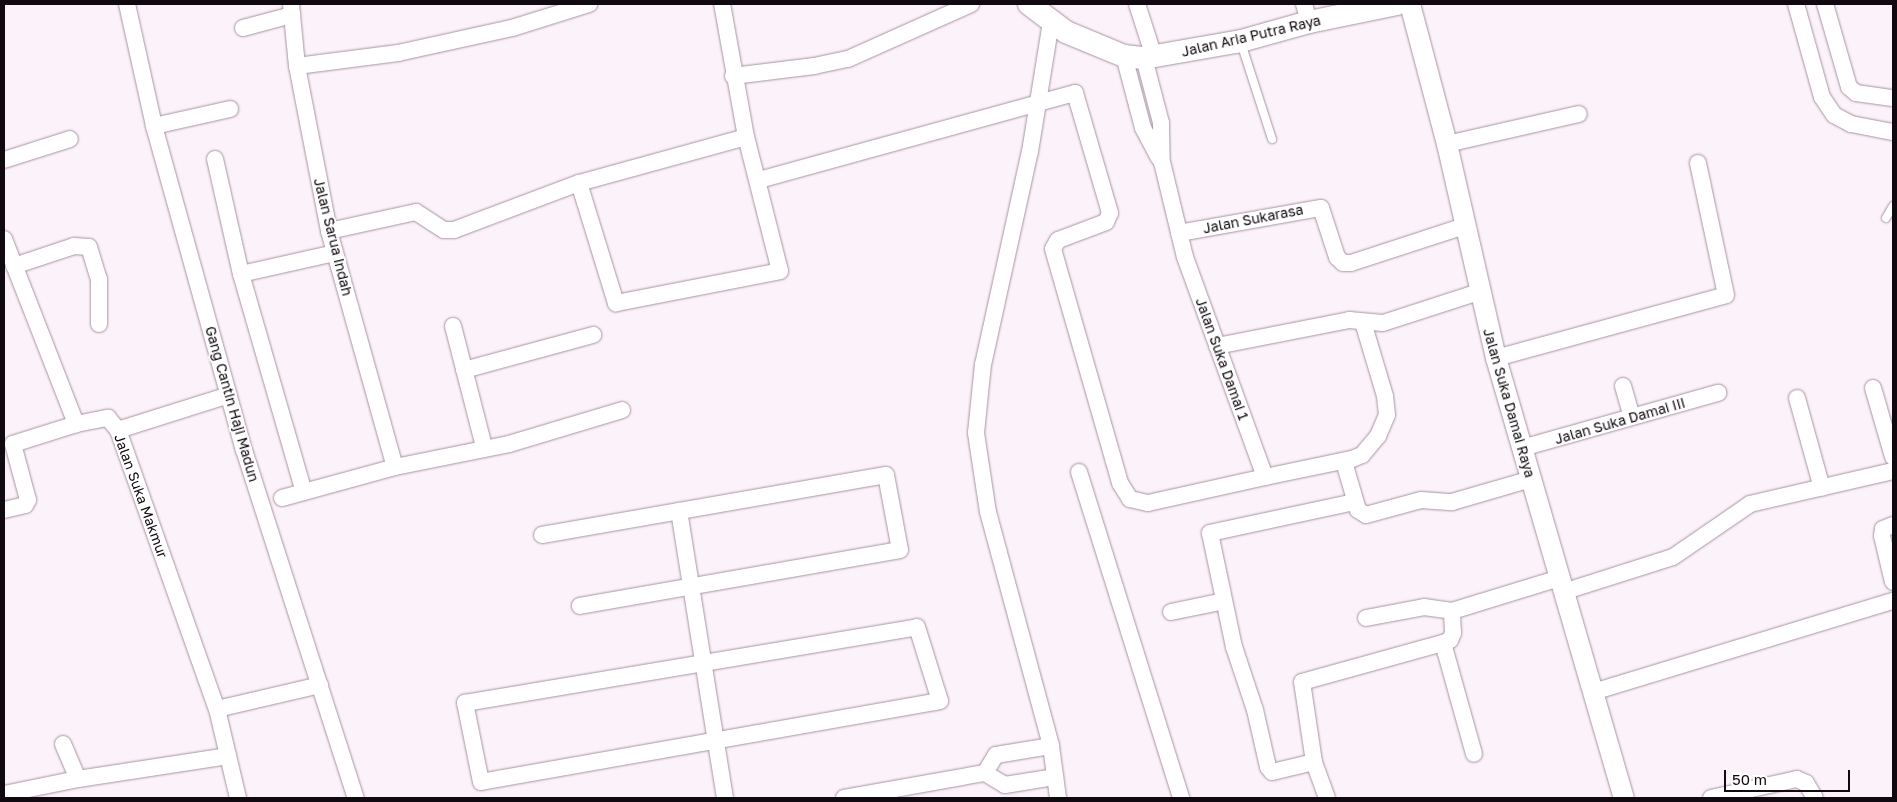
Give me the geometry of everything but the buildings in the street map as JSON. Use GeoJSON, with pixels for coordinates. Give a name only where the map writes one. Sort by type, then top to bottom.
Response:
{"type":"FeatureCollection","features":[{"type":"Feature","properties":{"kind":"main road"},"geometry":{"type":"LineString","coordinates":[[1030,4],[1066,32],[1141,57]]}},
{"type":"Feature","properties":{"kind":"main road","name":"Jalan Aria Putra Raya"},"geometry":{"type":"LineString","coordinates":[[1141,57],[1241,41],[1307,13],[1397,4]]}},
{"type":"Feature","properties":{"kind":"street","name":"Gang Cantin Haji Madun"},"geometry":{"type":"LineString","coordinates":[[127,4],[154,126],[229,396],[356,798]]}},
{"type":"Feature","properties":{"kind":"street"},"geometry":{"type":"LineString","coordinates":[[297,66],[398,53],[512,28],[589,4]]}},
{"type":"Feature","properties":{"kind":"street"},"geometry":{"type":"LineString","coordinates":[[579,183],[614,300],[621,303],[780,271],[759,180],[746,137],[733,76],[722,4]]}},
{"type":"Feature","properties":{"kind":"street"},"geometry":{"type":"LineString","coordinates":[[733,76],[814,66],[848,59],[971,4]]}},
{"type":"Feature","properties":{"kind":"street","name":"Jalan Suka Damai 1"},"geometry":{"type":"LineString","coordinates":[[1136,4],[1141,57],[1143,128],[1162,162],[1179,233],[1217,346],[1265,478]]}},
{"type":"Feature","properties":{"kind":"street","name":"Jalan Suka Damai Raya"},"geometry":{"type":"LineString","coordinates":[[1410,4],[1447,144],[1479,292],[1497,361],[1624,798]]}},
{"type":"Feature","properties":{"kind":"street"},"geometry":{"type":"LineString","coordinates":[[1796,4],[1822,97],[1834,115],[1851,124],[1893,132]]}},
{"type":"Feature","properties":{"kind":"street"},"geometry":{"type":"LineString","coordinates":[[1825,4],[1849,87],[1856,93],[1893,98]]}},
{"type":"Feature","properties":{"kind":"street"},"geometry":{"type":"LineString","coordinates":[[243,28],[292,9]]}},
{"type":"Feature","properties":{"kind":"street","name":"Jalan Sarua Indah"},"geometry":{"type":"LineString","coordinates":[[292,9],[297,66],[329,231],[395,467]]}},
{"type":"Feature","properties":{"kind":"street"},"geometry":{"type":"LineString","coordinates":[[1051,22],[1037,104],[984,364],[976,433],[988,512],[1051,746],[1058,798]]}},
{"type":"Feature","properties":{"kind":"street"},"geometry":{"type":"LineString","coordinates":[[1806,42],[1833,31]]}},
{"type":"Feature","properties":{"kind":"street"},"geometry":{"type":"LineString","coordinates":[[759,180],[1075,93],[1110,213],[1106,222],[1058,240],[1053,249],[1120,483],[1130,499],[1148,503],[1344,462],[1362,455],[1378,436],[1387,415],[1363,322]]}},
{"type":"Feature","properties":{"kind":"street"},"geometry":{"type":"LineString","coordinates":[[154,126],[230,108]]}},
{"type":"Feature","properties":{"kind":"street"},"geometry":{"type":"LineString","coordinates":[[1447,144],[1580,114]]}},
{"type":"Feature","properties":{"kind":"street"},"geometry":{"type":"LineString","coordinates":[[329,231],[416,212],[444,230],[454,230],[579,183],[746,137]]}},
{"type":"Feature","properties":{"kind":"street"},"geometry":{"type":"LineString","coordinates":[[4,160],[70,140]]}},
{"type":"Feature","properties":{"kind":"street"},"geometry":{"type":"LineString","coordinates":[[215,159],[241,274],[304,492]]}},
{"type":"Feature","properties":{"kind":"street"},"geometry":{"type":"LineString","coordinates":[[1497,361],[1726,295],[1698,163]]}},
{"type":"Feature","properties":{"kind":"street","name":"Jalan Sukarasa"},"geometry":{"type":"LineString","coordinates":[[1179,233],[1321,208],[1337,257],[1343,263],[1350,263],[1464,226]]}},
{"type":"Feature","properties":{"kind":"street"},"geometry":{"type":"LineString","coordinates":[[4,239],[76,424],[13,444],[28,500],[25,505],[4,510]]}},
{"type":"Feature","properties":{"kind":"street"},"geometry":{"type":"LineString","coordinates":[[14,266],[74,246],[89,247],[99,279],[99,324]]}},
{"type":"Feature","properties":{"kind":"street"},"geometry":{"type":"LineString","coordinates":[[241,274],[335,253]]}},
{"type":"Feature","properties":{"kind":"street"},"geometry":{"type":"LineString","coordinates":[[1217,346],[1314,325],[1349,320],[1383,323],[1479,292]]}},
{"type":"Feature","properties":{"kind":"street"},"geometry":{"type":"LineString","coordinates":[[1497,361],[1717,308]]}},
{"type":"Feature","properties":{"kind":"street"},"geometry":{"type":"LineString","coordinates":[[453,326],[484,448]]}},
{"type":"Feature","properties":{"kind":"street"},"geometry":{"type":"LineString","coordinates":[[464,370],[593,335]]}},
{"type":"Feature","properties":{"kind":"street"},"geometry":{"type":"LineString","coordinates":[[1623,386],[1632,417]]}},
{"type":"Feature","properties":{"kind":"street"},"geometry":{"type":"LineString","coordinates":[[1873,388],[1893,457]]}},
{"type":"Feature","properties":{"kind":"street","name":"Jalan Suka Damai III"},"geometry":{"type":"LineString","coordinates":[[1522,448],[1718,393]]}},
{"type":"Feature","properties":{"kind":"street"},"geometry":{"type":"LineString","coordinates":[[118,430],[229,396]]}},
{"type":"Feature","properties":{"kind":"street"},"geometry":{"type":"LineString","coordinates":[[1797,398],[1822,488]]}},
{"type":"Feature","properties":{"kind":"street"},"geometry":{"type":"LineString","coordinates":[[282,498],[395,467],[509,444],[622,410]]}},
{"type":"Feature","properties":{"kind":"street","name":"Jalan Suka Makmur"},"geometry":{"type":"LineString","coordinates":[[76,424],[108,418],[118,430],[217,709],[238,798]]}},
{"type":"Feature","properties":{"kind":"street"},"geometry":{"type":"LineString","coordinates":[[1344,462],[1360,513],[1375,514],[1421,500],[1452,502],[1530,479]]}},
{"type":"Feature","properties":{"kind":"street"},"geometry":{"type":"LineString","coordinates":[[1366,618],[1424,607],[1452,611],[1673,557],[1750,504],[1893,471]]}},
{"type":"Feature","properties":{"kind":"street"},"geometry":{"type":"LineString","coordinates":[[1079,472],[1181,798]]}},
{"type":"Feature","properties":{"kind":"street"},"geometry":{"type":"LineString","coordinates":[[542,535],[886,475],[900,550],[580,606]]}},
{"type":"Feature","properties":{"kind":"street"},"geometry":{"type":"LineString","coordinates":[[1314,762],[1272,772],[1268,766],[1224,601],[1211,532],[1355,502]]}},
{"type":"Feature","properties":{"kind":"street"},"geometry":{"type":"LineString","coordinates":[[679,511],[725,798]]}},
{"type":"Feature","properties":{"kind":"street"},"geometry":{"type":"LineString","coordinates":[[1893,525],[1883,529],[1882,536],[1893,582]]}},
{"type":"Feature","properties":{"kind":"street"},"geometry":{"type":"LineString","coordinates":[[1170,612],[1224,601]]}},
{"type":"Feature","properties":{"kind":"street"},"geometry":{"type":"LineString","coordinates":[[1593,692],[1893,601]]}},
{"type":"Feature","properties":{"kind":"street"},"geometry":{"type":"LineString","coordinates":[[1327,798],[1314,762],[1302,682],[1450,640],[1453,633],[1452,611]]}},
{"type":"Feature","properties":{"kind":"street"},"geometry":{"type":"LineString","coordinates":[[917,627],[940,701],[716,740],[480,782],[466,702],[917,627]]}},
{"type":"Feature","properties":{"kind":"street"},"geometry":{"type":"LineString","coordinates":[[1443,643],[1474,754]]}},
{"type":"Feature","properties":{"kind":"street"},"geometry":{"type":"LineString","coordinates":[[217,709],[320,685]]}},
{"type":"Feature","properties":{"kind":"street"},"geometry":{"type":"LineString","coordinates":[[62,744],[78,779]]}},
{"type":"Feature","properties":{"kind":"street"},"geometry":{"type":"LineString","coordinates":[[986,773],[996,755],[1051,746]]}},
{"type":"Feature","properties":{"kind":"street"},"geometry":{"type":"LineString","coordinates":[[4,794],[24,793],[78,779],[228,756]]}},
{"type":"Feature","properties":{"kind":"street"},"geometry":{"type":"LineString","coordinates":[[844,798],[986,773],[1005,785],[1055,777]]}},
{"type":"Feature","properties":{"kind":"street"},"geometry":{"type":"LineString","coordinates":[[1711,798],[1797,779],[1806,783],[1815,798]]}},
{"type":"Feature","properties":{"kind":"lane"},"geometry":{"type":"LineString","coordinates":[[1241,41],[1272,139]]}},
{"type":"Feature","properties":{"kind":"lane"},"geometry":{"type":"LineString","coordinates":[[1886,218],[1893,206]]}}]}
